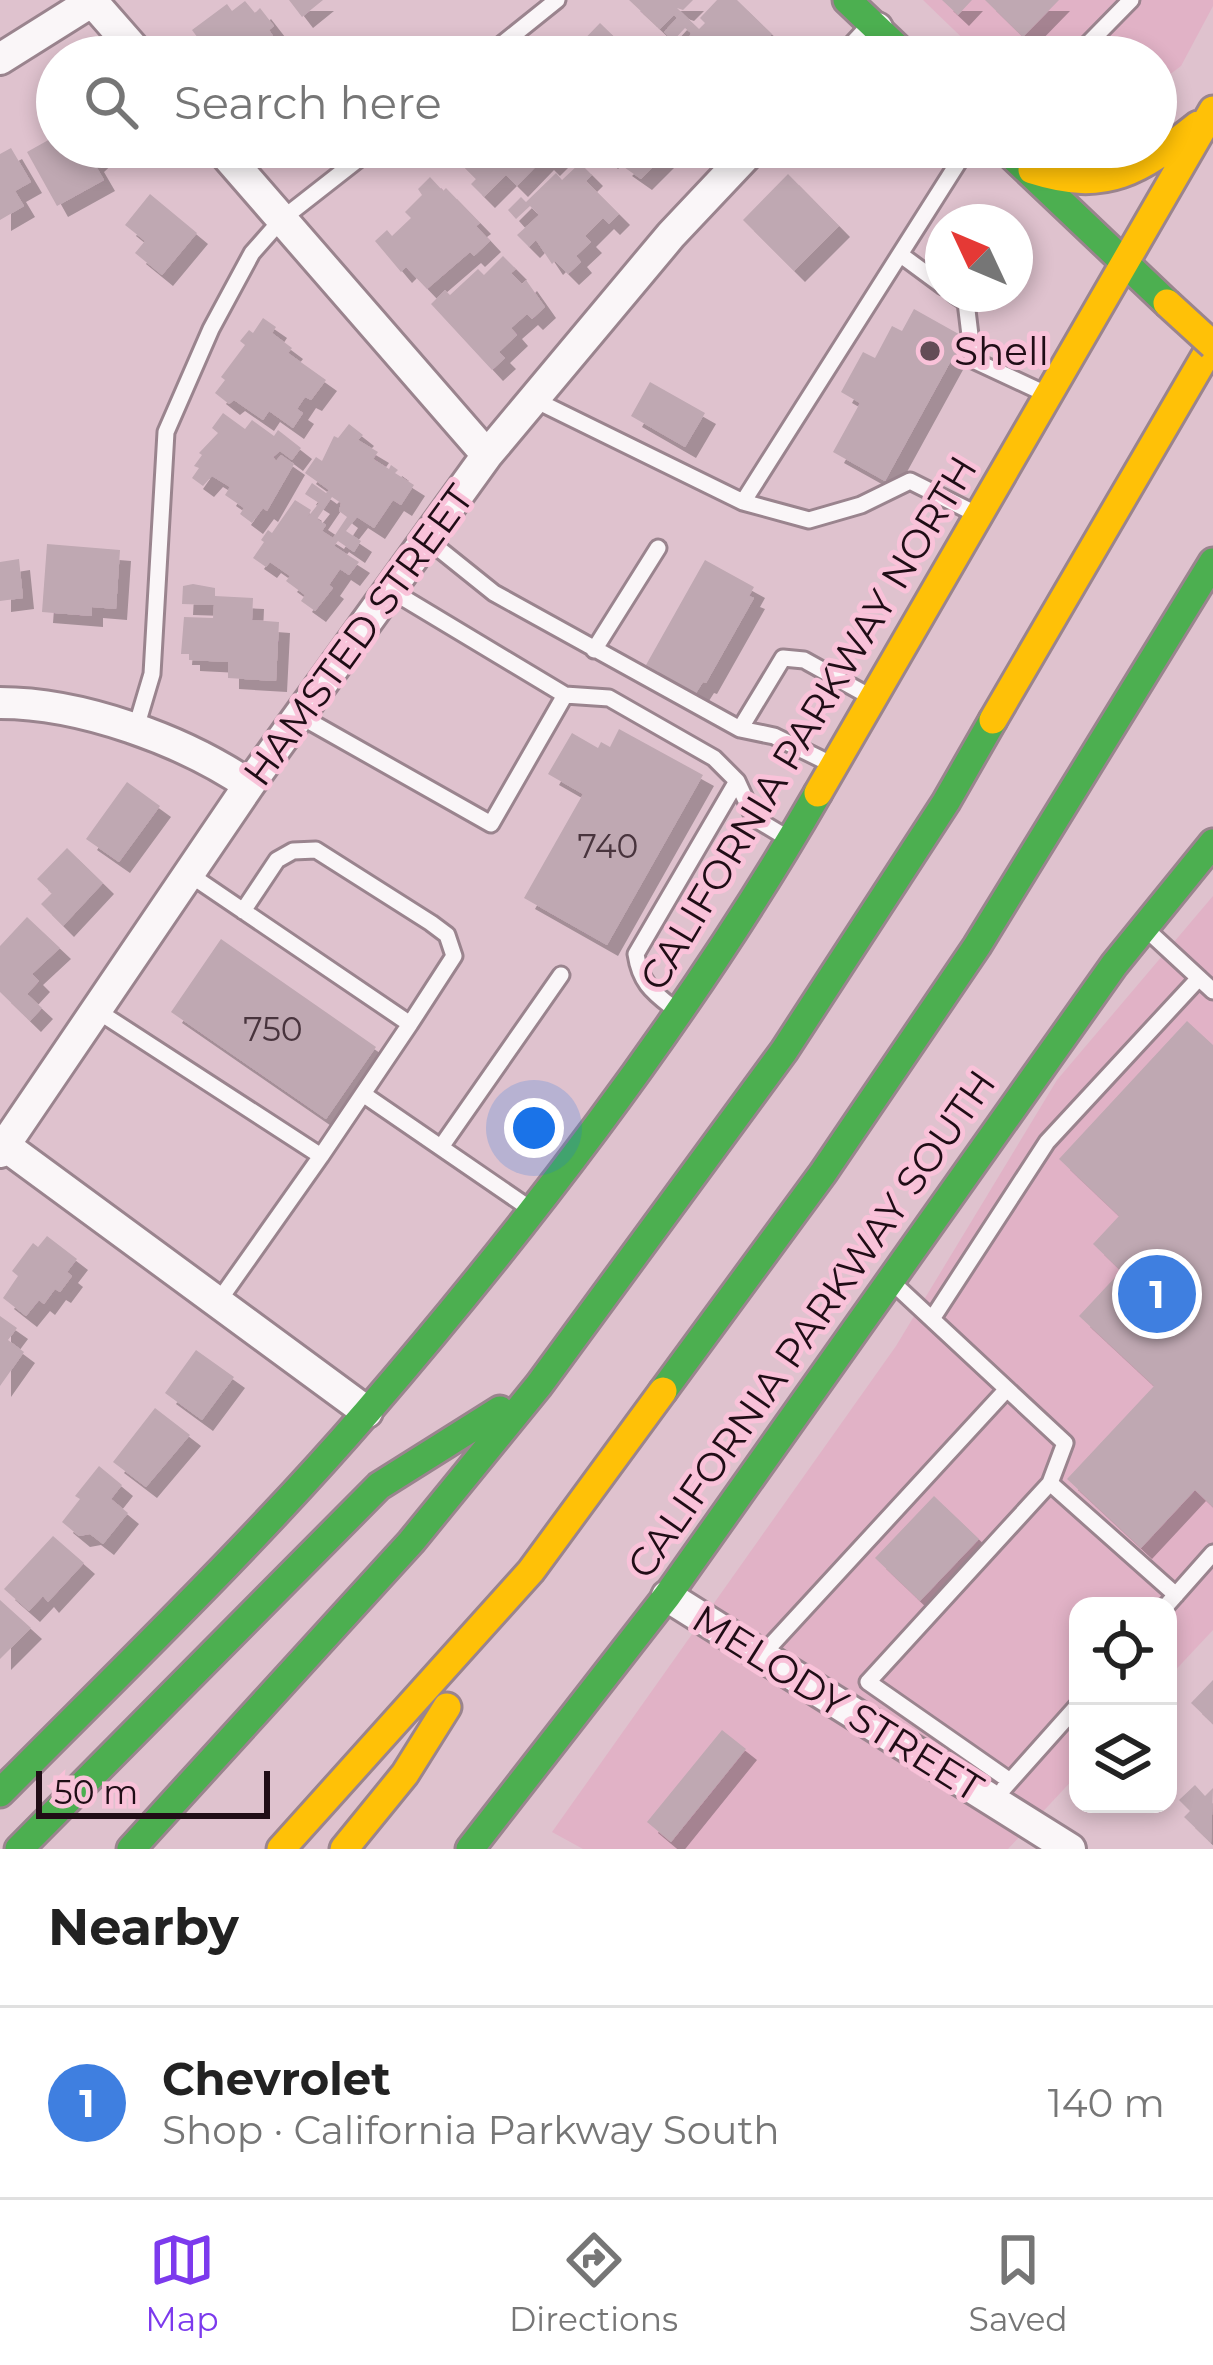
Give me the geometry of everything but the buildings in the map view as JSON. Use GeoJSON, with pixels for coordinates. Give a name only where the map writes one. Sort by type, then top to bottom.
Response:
{"type":"FeatureCollection","features":[{"type":"Feature","properties":{"kind":"main road"},"geometry":{"type":"LineString","coordinates":[[847,0],[885,36]]}},
{"type":"Feature","properties":{"kind":"main road"},"geometry":{"type":"LineString","coordinates":[[1177,137],[1211,113]]}},
{"type":"Feature","properties":{"kind":"main road","name":"CALIFORNIA PARKWAY NORTH"},"geometry":{"type":"LineString","coordinates":[[0,1793],[221,1570],[367,1412],[531,1209],[678,1011],[790,840],[1051,397],[1211,113]]}},
{"type":"Feature","properties":{"kind":"main road"},"geometry":{"type":"LineString","coordinates":[[130,1849],[381,1576],[539,1385],[784,1051],[946,802],[1213,344],[1025,168]]}},
{"type":"Feature","properties":{"kind":"main road"},"geometry":{"type":"LineString","coordinates":[[1035,168],[1058,180],[1078,183],[1119,179],[1134,168]]}},
{"type":"Feature","properties":{"kind":"main road"},"geometry":{"type":"LineString","coordinates":[[344,1849],[404,1774],[531,1571],[914,1042],[1213,562]]}},
{"type":"Feature","properties":{"kind":"main road"},"geometry":{"type":"LineString","coordinates":[[1178,618],[1213,579]]}},
{"type":"Feature","properties":{"kind":"main road","name":"CALIFORNIA PARKWAY SOUTH"},"geometry":{"type":"LineString","coordinates":[[470,1849],[667,1596],[1144,928],[1208,858]]}},
{"type":"Feature","properties":{"kind":"main road"},"geometry":{"type":"LineString","coordinates":[[20,1849],[380,1486],[539,1385]]}},
{"type":"Feature","properties":{"kind":"main road"},"geometry":{"type":"LineString","coordinates":[[281,1849],[531,1571]]}},
{"type":"Feature","properties":{"kind":"street"},"geometry":{"type":"LineString","coordinates":[[0,58],[92,0],[123,36]]}},
{"type":"Feature","properties":{"kind":"street"},"geometry":{"type":"LineString","coordinates":[[870,36],[877,28]]}},
{"type":"Feature","properties":{"kind":"street"},"geometry":{"type":"LineString","coordinates":[[237,168],[488,455]]}},
{"type":"Feature","properties":{"kind":"street","name":"HAMSTED STREET"},"geometry":{"type":"LineString","coordinates":[[2,1149],[249,785],[488,455],[671,235],[734,168]]}},
{"type":"Feature","properties":{"kind":"street"},"geometry":{"type":"LineString","coordinates":[[0,703],[47,706],[103,719],[216,763],[249,785]]}},
{"type":"Feature","properties":{"kind":"street"},"geometry":{"type":"LineString","coordinates":[[2,1149],[367,1412]]}},
{"type":"Feature","properties":{"kind":"street","name":"MELODY STREET"},"geometry":{"type":"LineString","coordinates":[[667,1596],[1001,1791],[1070,1849]]}},
{"type":"Feature","properties":{"kind":"lane"},"geometry":{"type":"LineString","coordinates":[[512,36],[557,0]]}},
{"type":"Feature","properties":{"kind":"lane"},"geometry":{"type":"LineString","coordinates":[[1096,36],[1131,0]]}},
{"type":"Feature","properties":{"kind":"lane"},"geometry":{"type":"LineString","coordinates":[[134,731],[152,674],[166,432],[211,329],[252,253],[282,219],[347,168]]}},
{"type":"Feature","properties":{"kind":"lane"},"geometry":{"type":"LineString","coordinates":[[743,502],[955,168]]}},
{"type":"Feature","properties":{"kind":"lane"},"geometry":{"type":"LineString","coordinates":[[901,255],[925,273]]}},
{"type":"Feature","properties":{"kind":"lane"},"geometry":{"type":"LineString","coordinates":[[967,312],[973,360],[1051,397]]}},
{"type":"Feature","properties":{"kind":"lane"},"geometry":{"type":"LineString","coordinates":[[533,399],[743,502],[809,520],[861,506],[910,481],[981,516]]}},
{"type":"Feature","properties":{"kind":"lane"},"geometry":{"type":"LineString","coordinates":[[428,540],[494,593],[594,650],[740,729],[774,736],[833,766]]}},
{"type":"Feature","properties":{"kind":"lane"},"geometry":{"type":"LineString","coordinates":[[594,650],[658,548]]}},
{"type":"Feature","properties":{"kind":"lane"},"geometry":{"type":"LineString","coordinates":[[392,591],[565,695],[609,698],[714,758],[736,782],[754,818],[790,840]]}},
{"type":"Feature","properties":{"kind":"lane"},"geometry":{"type":"LineString","coordinates":[[740,729],[783,658],[804,660],[873,698]]}},
{"type":"Feature","properties":{"kind":"lane"},"geometry":{"type":"LineString","coordinates":[[300,716],[490,824],[565,695]]}},
{"type":"Feature","properties":{"kind":"lane"},"geometry":{"type":"LineString","coordinates":[[678,1011],[649,990],[639,973],[637,954],[736,782]]}},
{"type":"Feature","properties":{"kind":"lane"},"geometry":{"type":"LineString","coordinates":[[218,1302],[322,1156],[454,956],[447,935],[316,850],[293,851],[277,860],[243,911]]}},
{"type":"Feature","properties":{"kind":"lane"},"geometry":{"type":"LineString","coordinates":[[189,874],[410,1024]]}},
{"type":"Feature","properties":{"kind":"lane"},"geometry":{"type":"LineString","coordinates":[[1144,928],[1213,991]]}},
{"type":"Feature","properties":{"kind":"lane"},"geometry":{"type":"LineString","coordinates":[[441,1148],[561,975]]}},
{"type":"Feature","properties":{"kind":"lane"},"geometry":{"type":"LineString","coordinates":[[932,1319],[1047,1142],[1199,978]]}},
{"type":"Feature","properties":{"kind":"lane"},"geometry":{"type":"LineString","coordinates":[[96,1010],[322,1156]]}},
{"type":"Feature","properties":{"kind":"lane"},"geometry":{"type":"LineString","coordinates":[[363,1094],[531,1209]]}},
{"type":"Feature","properties":{"kind":"lane"},"geometry":{"type":"LineString","coordinates":[[891,1280],[1065,1443],[1050,1483],[868,1682],[1001,1791],[1069,1715]]}},
{"type":"Feature","properties":{"kind":"lane"},"geometry":{"type":"LineString","coordinates":[[762,1655],[1007,1389]]}},
{"type":"Feature","properties":{"kind":"lane"},"geometry":{"type":"LineString","coordinates":[[1050,1483],[1168,1597]]}},
{"type":"Feature","properties":{"kind":"lane"},"geometry":{"type":"LineString","coordinates":[[1174,1597],[1213,1553]]}},
{"type":"Feature","properties":{"kind":"shaded area"},"geometry":{"type":"Polygon","coordinates":[[[923,0],[1213,0],[1177,69],[1177,36],[960,36],[923,0]]]}},
{"type":"Feature","properties":{"kind":"shaded area"},"geometry":{"type":"Polygon","coordinates":[[[1213,896],[1213,1630],[1177,1668],[1177,1597],[1069,1597],[1069,1784],[1008,1849],[583,1849],[552,1832],[896,1346],[1057,1080],[1213,896]]]}},
{"type":"Feature","properties":{"kind":"traffic: fast"},"geometry":{"type":"LineString","coordinates":[[847,0],[885,36]]}},
{"type":"Feature","properties":{"kind":"traffic: fast"},"geometry":{"type":"LineString","coordinates":[[1025,168],[1167,303]]}},
{"type":"Feature","properties":{"kind":"traffic: fast"},"geometry":{"type":"LineString","coordinates":[[663,1391],[823,1173],[977,946],[1213,562]]}},
{"type":"Feature","properties":{"kind":"traffic: fast"},"geometry":{"type":"LineString","coordinates":[[131,1849],[411,1542],[539,1385],[784,1051],[946,802],[993,720]]}},
{"type":"Feature","properties":{"kind":"traffic: fast"},"geometry":{"type":"LineString","coordinates":[[0,1793],[279,1510],[428,1340],[664,1034],[818,793]]}},
{"type":"Feature","properties":{"kind":"traffic: fast"},"geometry":{"type":"LineString","coordinates":[[470,1849],[667,1596],[1114,965],[1213,843]]}},
{"type":"Feature","properties":{"kind":"traffic: fast"},"geometry":{"type":"LineString","coordinates":[[19,1849],[379,1486],[500,1410]]}},
{"type":"Feature","properties":{"kind":"traffic: slow"},"geometry":{"type":"LineString","coordinates":[[818,793],[1213,110]]}},
{"type":"Feature","properties":{"kind":"traffic: slow"},"geometry":{"type":"LineString","coordinates":[[1177,141],[1198,125]]}},
{"type":"Feature","properties":{"kind":"traffic: slow"},"geometry":{"type":"LineString","coordinates":[[1032,170],[1081,180],[1135,168]]}},
{"type":"Feature","properties":{"kind":"traffic: slow"},"geometry":{"type":"LineString","coordinates":[[1167,303],[1213,345]]}},
{"type":"Feature","properties":{"kind":"traffic: slow"},"geometry":{"type":"LineString","coordinates":[[993,720],[1213,343]]}},
{"type":"Feature","properties":{"kind":"traffic: slow"},"geometry":{"type":"LineString","coordinates":[[281,1849],[531,1571],[663,1391]]}},
{"type":"Feature","properties":{"kind":"traffic: slow"},"geometry":{"type":"LineString","coordinates":[[344,1849],[405,1774],[447,1707]]}},
{"type":"Feature","properties":{"kind":"place","name":"Shell"},"geometry":{"type":"Point","coordinates":[930,351]}},
{"type":"Feature","properties":{"kind":"place","name":"Chevrolet"},"geometry":{"type":"Point","coordinates":[1157,1294]}}]}
